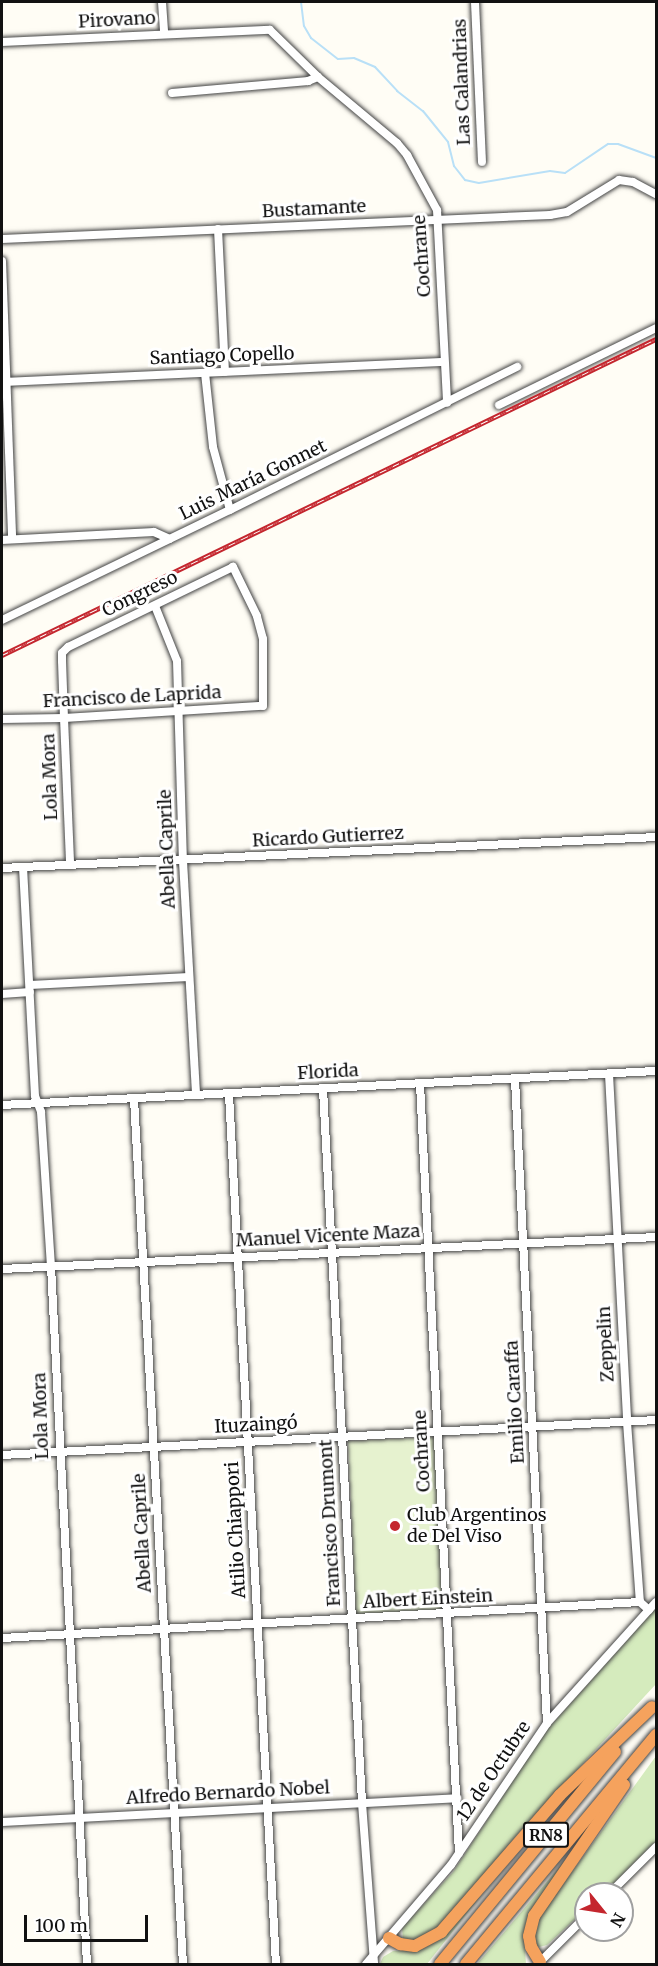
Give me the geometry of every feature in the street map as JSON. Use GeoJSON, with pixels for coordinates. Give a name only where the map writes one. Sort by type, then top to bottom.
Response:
{"type":"FeatureCollection","features":[{"type":"Feature","properties":{"kind":"highway"},"geometry":{"type":"LineString","coordinates":[[388,1938],[400,1944],[415,1946],[441,1932],[560,1795],[654,1704]]}},
{"type":"Feature","properties":{"kind":"highway","name":"RN8"},"geometry":{"type":"LineString","coordinates":[[440,1964],[654,1704]]}},
{"type":"Feature","properties":{"kind":"highway"},"geometry":{"type":"LineString","coordinates":[[539,1963],[531,1947],[529,1936],[537,1910],[657,1737]]}},
{"type":"Feature","properties":{"kind":"highway","name":"RN8"},"geometry":{"type":"LineString","coordinates":[[467,1964],[657,1737]]}},
{"type":"Feature","properties":{"kind":"street"},"geometry":{"type":"LineString","coordinates":[[162,2],[164,34]]}},
{"type":"Feature","properties":{"kind":"street","name":"Las Calandrias"},"geometry":{"type":"LineString","coordinates":[[475,2],[482,162]]}},
{"type":"Feature","properties":{"kind":"street","name":"Pirovano"},"geometry":{"type":"LineString","coordinates":[[2,42],[270,30]]}},
{"type":"Feature","properties":{"kind":"street","name":"Cochrane"},"geometry":{"type":"LineString","coordinates":[[270,30],[318,77],[403,150],[437,210],[443,362],[447,404]]}},
{"type":"Feature","properties":{"kind":"street"},"geometry":{"type":"LineString","coordinates":[[172,93],[309,81],[318,77]]}},
{"type":"Feature","properties":{"kind":"street","name":"Bustamante"},"geometry":{"type":"LineString","coordinates":[[2,239],[558,214],[580,205],[610,183],[619,180],[633,182],[657,194]]}},
{"type":"Feature","properties":{"kind":"street"},"geometry":{"type":"LineString","coordinates":[[218,230],[225,372]]}},
{"type":"Feature","properties":{"kind":"street"},"geometry":{"type":"LineString","coordinates":[[2,261],[4,381],[12,540]]}},
{"type":"Feature","properties":{"kind":"street"},"geometry":{"type":"LineString","coordinates":[[499,405],[657,328]]}},
{"type":"Feature","properties":{"kind":"street","name":"Santiago Copello"},"geometry":{"type":"LineString","coordinates":[[4,381],[443,362]]}},
{"type":"Feature","properties":{"kind":"street","name":"Luis María Gonnet"},"geometry":{"type":"LineString","coordinates":[[2,620],[447,404],[517,367]]}},
{"type":"Feature","properties":{"kind":"street"},"geometry":{"type":"LineString","coordinates":[[205,373],[213,447],[230,510]]}},
{"type":"Feature","properties":{"kind":"street"},"geometry":{"type":"LineString","coordinates":[[2,540],[154,532],[170,538]]}},
{"type":"Feature","properties":{"kind":"street","name":"Congreso"},"geometry":{"type":"LineString","coordinates":[[62,653],[68,647],[233,567],[257,616],[263,639],[263,706]]}},
{"type":"Feature","properties":{"kind":"street","name":"Abella Caprile"},"geometry":{"type":"LineString","coordinates":[[155,606],[177,660],[183,861],[196,1095]]}},
{"type":"Feature","properties":{"kind":"street","name":"Lola Mora"},"geometry":{"type":"LineString","coordinates":[[62,653],[70,864]]}},
{"type":"Feature","properties":{"kind":"street","name":"Francisco de Laprida"},"geometry":{"type":"LineString","coordinates":[[2,719],[64,718],[263,706]]}},
{"type":"Feature","properties":{"kind":"street","name":"Ricardo Gutierrez"},"geometry":{"type":"LineString","coordinates":[[2,868],[657,837]]}},
{"type":"Feature","properties":{"kind":"street","name":"Lola Mora"},"geometry":{"type":"LineString","coordinates":[[23,867],[51,1266],[87,1965]]}},
{"type":"Feature","properties":{"kind":"street"},"geometry":{"type":"LineString","coordinates":[[2,994],[30,989],[189,978]]}},
{"type":"Feature","properties":{"kind":"street","name":"Florida"},"geometry":{"type":"LineString","coordinates":[[2,1105],[657,1071]]}},
{"type":"Feature","properties":{"kind":"street","name":"Zeppelin"},"geometry":{"type":"LineString","coordinates":[[609,1074],[627,1422],[640,1602]]}},
{"type":"Feature","properties":{"kind":"street","name":"Emilio Caraffa"},"geometry":{"type":"LineString","coordinates":[[515,1079],[547,1723]]}},
{"type":"Feature","properties":{"kind":"street","name":"Cochrane"},"geometry":{"type":"LineString","coordinates":[[420,1084],[459,1853]]}},
{"type":"Feature","properties":{"kind":"street","name":"Francisco Drumont"},"geometry":{"type":"LineString","coordinates":[[323,1089],[362,1803],[374,1965]]}},
{"type":"Feature","properties":{"kind":"street","name":"Atilio Chiappori"},"geometry":{"type":"LineString","coordinates":[[229,1094],[276,1965]]}},
{"type":"Feature","properties":{"kind":"street","name":"Abella Caprile"},"geometry":{"type":"LineString","coordinates":[[134,1099],[183,1965]]}},
{"type":"Feature","properties":{"kind":"street","name":"Manuel Vicente Maza"},"geometry":{"type":"LineString","coordinates":[[2,1269],[657,1237]]}},
{"type":"Feature","properties":{"kind":"street","name":"Ituzaingó"},"geometry":{"type":"LineString","coordinates":[[2,1455],[657,1420]]}},
{"type":"Feature","properties":{"kind":"street"},"geometry":{"type":"LineString","coordinates":[[640,1602],[649,1610]]}},
{"type":"Feature","properties":{"kind":"street","name":"Albert Einstein"},"geometry":{"type":"LineString","coordinates":[[2,1638],[542,1610],[640,1602]]}},
{"type":"Feature","properties":{"kind":"street","name":"12 de Octubre"},"geometry":{"type":"LineString","coordinates":[[366,1965],[459,1853],[547,1723],[657,1602]]}},
{"type":"Feature","properties":{"kind":"street","name":"Alfredo Bernardo Nobel"},"geometry":{"type":"LineString","coordinates":[[2,1822],[457,1798]]}},
{"type":"Feature","properties":{"kind":"street"},"geometry":{"type":"LineString","coordinates":[[621,1882],[657,1847]]}},
{"type":"Feature","properties":{"kind":"street"},"geometry":{"type":"LineString","coordinates":[[539,1963],[574,1928]]}},
{"type":"Feature","properties":{"kind":"green space","name":"Club Argentinos de Del Viso"},"geometry":{"type":"Polygon","coordinates":[[[435,1437],[442,1611],[356,1615],[348,1441],[435,1437]]]}},
{"type":"Feature","properties":{"kind":"green space"},"geometry":{"type":"Polygon","coordinates":[[[656,1608],[656,1684],[516,1836],[441,1927],[420,1941],[403,1939],[402,1928],[453,1872],[545,1732],[656,1608]]]}},
{"type":"Feature","properties":{"kind":"green space"},"geometry":{"type":"Polygon","coordinates":[[[656,1756],[656,1841],[615,1882],[574,1882],[574,1920],[547,1945],[539,1947],[536,1944],[533,1926],[656,1756]]]}},
{"type":"Feature","properties":{"kind":"green space"},"geometry":{"type":"Polygon","coordinates":[[[573,1851],[526,1923],[524,1936],[526,1964],[477,1964],[573,1851]]]}},
{"type":"Feature","properties":{"kind":"green space"},"geometry":{"type":"Polygon","coordinates":[[[513,1855],[427,1964],[380,1964],[383,1957],[393,1951],[416,1950],[513,1855]]]}},
{"type":"Feature","properties":{"kind":"waterway"},"geometry":{"type":"LineString","coordinates":[[301,2],[304,26],[311,38],[338,59],[354,58],[375,67],[397,91],[423,111],[448,142],[454,166],[465,180],[479,183],[550,171],[565,173],[608,144],[618,144],[656,158]]}},
{"type":"Feature","properties":{"kind":"railway"},"geometry":{"type":"LineString","coordinates":[[2,655],[656,339]]}},
{"type":"Feature","properties":{"kind":"place","name":"Club Argentinos de Del Viso"},"geometry":{"type":"Point","coordinates":[395,1526]}}]}
